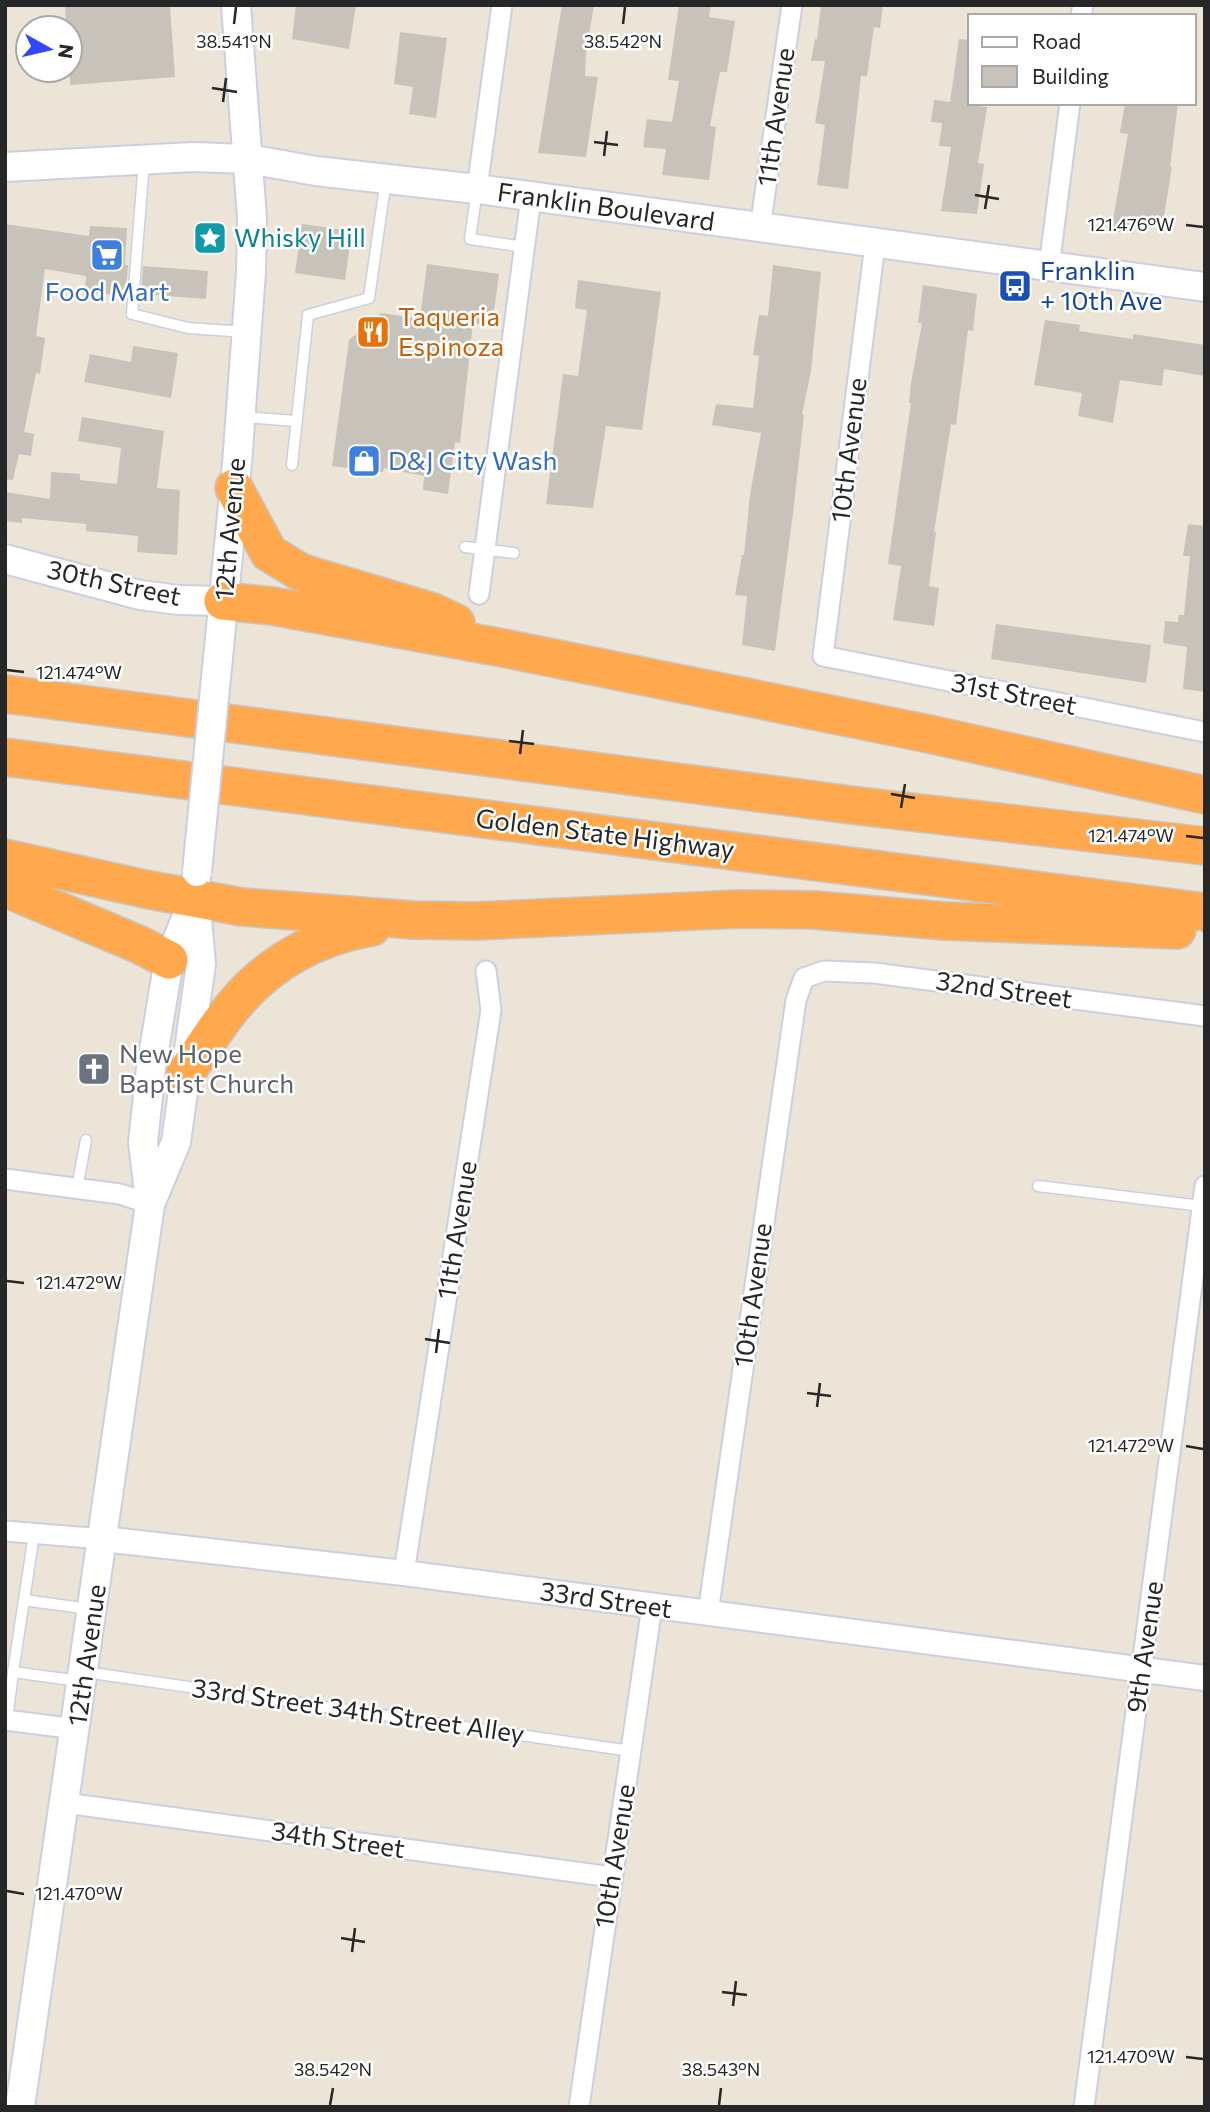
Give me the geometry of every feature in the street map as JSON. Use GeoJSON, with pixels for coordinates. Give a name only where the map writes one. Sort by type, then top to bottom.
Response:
{"type":"FeatureCollection","features":[{"type":"Feature","properties":{"kind":"highway"},"geometry":{"type":"LineString","coordinates":[[234,488],[269,553],[302,573],[433,612],[503,648]]}},
{"type":"Feature","properties":{"kind":"highway"},"geometry":{"type":"LineString","coordinates":[[223,601],[272,606],[503,648],[929,734],[1205,795]]}},
{"type":"Feature","properties":{"kind":"highway"},"geometry":{"type":"LineString","coordinates":[[5,694],[859,806],[1205,846]]}},
{"type":"Feature","properties":{"kind":"highway","name":"Golden State Highway"},"geometry":{"type":"LineString","coordinates":[[5,757],[1205,912]]}},
{"type":"Feature","properties":{"kind":"highway"},"geometry":{"type":"LineString","coordinates":[[5,858],[145,889],[196,885],[242,907],[413,920],[475,921],[740,909],[814,910],[945,922],[1205,931]]}},
{"type":"Feature","properties":{"kind":"highway"},"geometry":{"type":"LineString","coordinates":[[5,888],[140,944],[169,960]]}},
{"type":"Feature","properties":{"kind":"highway"},"geometry":{"type":"LineString","coordinates":[[185,1074],[236,1003],[257,981],[286,959],[319,941],[353,930],[413,920]]}},
{"type":"Feature","properties":{"kind":"main road","name":"12th Avenue"},"geometry":{"type":"LineString","coordinates":[[150,1204],[176,1142],[201,964],[196,885],[247,332],[252,218],[236,5]]}},
{"type":"Feature","properties":{"kind":"main road","name":"Franklin Boulevard"},"geometry":{"type":"LineString","coordinates":[[5,167],[193,157],[248,159],[1205,287]]}},
{"type":"Feature","properties":{"kind":"main road","name":"30th Street"},"geometry":{"type":"LineString","coordinates":[[5,559],[140,595],[179,600],[223,601]]}},
{"type":"Feature","properties":{"kind":"main road","name":"12th Avenue"},"geometry":{"type":"LineString","coordinates":[[20,2107],[150,1204],[143,1142],[151,1068],[169,960],[196,885]]}},
{"type":"Feature","properties":{"kind":"street"},"geometry":{"type":"LineString","coordinates":[[477,190],[502,5]]}},
{"type":"Feature","properties":{"kind":"street","name":"11th Avenue"},"geometry":{"type":"LineString","coordinates":[[760,228],[792,5]]}},
{"type":"Feature","properties":{"kind":"street"},"geometry":{"type":"LineString","coordinates":[[1049,267],[1070,105]]}},
{"type":"Feature","properties":{"kind":"street"},"geometry":{"type":"LineString","coordinates":[[479,594],[475,549],[531,197]]}},
{"type":"Feature","properties":{"kind":"street","name":"10th Avenue"},"geometry":{"type":"LineString","coordinates":[[823,656],[875,244]]}},
{"type":"Feature","properties":{"kind":"street","name":"31st Street"},"geometry":{"type":"LineString","coordinates":[[823,656],[1205,732]]}},
{"type":"Feature","properties":{"kind":"street","name":"11th Avenue"},"geometry":{"type":"LineString","coordinates":[[404,1573],[491,1010],[486,971]]}},
{"type":"Feature","properties":{"kind":"street","name":"32nd Street"},"geometry":{"type":"LineString","coordinates":[[804,978],[824,971],[874,973],[1205,1016]]}},
{"type":"Feature","properties":{"kind":"street","name":"10th Avenue"},"geometry":{"type":"LineString","coordinates":[[708,1613],[796,1000],[804,978]]}},
{"type":"Feature","properties":{"kind":"street"},"geometry":{"type":"LineString","coordinates":[[5,1179],[120,1194],[150,1204]]}},
{"type":"Feature","properties":{"kind":"street","name":"9th Avenue"},"geometry":{"type":"LineString","coordinates":[[1084,2107],[1203,1196]]}},
{"type":"Feature","properties":{"kind":"street","name":"33rd Street"},"geometry":{"type":"LineString","coordinates":[[5,1531],[103,1539],[404,1573],[1205,1678]]}},
{"type":"Feature","properties":{"kind":"street","name":"10th Avenue"},"geometry":{"type":"LineString","coordinates":[[579,2107],[652,1606]]}},
{"type":"Feature","properties":{"kind":"street"},"geometry":{"type":"LineString","coordinates":[[6,1720],[76,1729]]}},
{"type":"Feature","properties":{"kind":"street","name":"34th Street"},"geometry":{"type":"LineString","coordinates":[[65,1803],[612,1877]]}},
{"type":"Feature","properties":{"kind":"lane"},"geometry":{"type":"LineString","coordinates":[[144,159],[132,314],[188,328],[247,332]]}},
{"type":"Feature","properties":{"kind":"lane"},"geometry":{"type":"LineString","coordinates":[[292,465],[308,315],[369,298],[387,179]]}},
{"type":"Feature","properties":{"kind":"lane"},"geometry":{"type":"LineString","coordinates":[[477,190],[470,240],[524,247]]}},
{"type":"Feature","properties":{"kind":"lane"},"geometry":{"type":"LineString","coordinates":[[240,417],[296,421]]}},
{"type":"Feature","properties":{"kind":"lane"},"geometry":{"type":"LineString","coordinates":[[475,549],[514,553]]}},
{"type":"Feature","properties":{"kind":"lane"},"geometry":{"type":"LineString","coordinates":[[77,1188],[86,1140]]}},
{"type":"Feature","properties":{"kind":"lane"},"geometry":{"type":"LineString","coordinates":[[1038,1186],[1203,1196]]}},
{"type":"Feature","properties":{"kind":"lane"},"geometry":{"type":"LineString","coordinates":[[6,1720],[34,1534]]}},
{"type":"Feature","properties":{"kind":"lane"},"geometry":{"type":"LineString","coordinates":[[24,1600],[93,1610]]}},
{"type":"Feature","properties":{"kind":"lane","name":"33rd Street 34th Street Alley"},"geometry":{"type":"LineString","coordinates":[[13,1672],[83,1677],[631,1751]]}},
{"type":"Feature","properties":{"kind":"building"},"geometry":{"type":"Polygon","coordinates":[[[65,5],[170,5],[175,77],[84,84],[84,14],[65,14],[65,5]]]}},
{"type":"Feature","properties":{"kind":"building"},"geometry":{"type":"Polygon","coordinates":[[[296,5],[356,5],[349,49],[292,39],[296,5]]]}},
{"type":"Feature","properties":{"kind":"building"},"geometry":{"type":"Polygon","coordinates":[[[562,5],[594,5],[585,76],[598,77],[586,157],[538,153],[562,5]]]}},
{"type":"Feature","properties":{"kind":"building"},"geometry":{"type":"Polygon","coordinates":[[[679,5],[711,5],[709,17],[735,21],[727,72],[720,72],[710,126],[716,127],[709,180],[662,175],[666,149],[643,147],[647,119],[672,122],[679,81],[668,80],[679,5]]]}},
{"type":"Feature","properties":{"kind":"building"},"geometry":{"type":"Polygon","coordinates":[[[821,5],[883,5],[880,28],[874,27],[867,76],[861,76],[848,189],[817,185],[825,125],[815,123],[825,61],[811,61],[821,5]]]}},
{"type":"Feature","properties":{"kind":"building"},"geometry":{"type":"Polygon","coordinates":[[[400,32],[447,38],[436,118],[409,114],[413,87],[394,84],[400,32]]]}},
{"type":"Feature","properties":{"kind":"building"},"geometry":{"type":"Polygon","coordinates":[[[959,39],[968,40],[968,105],[987,107],[978,163],[984,164],[977,214],[941,211],[951,147],[939,146],[942,123],[931,122],[934,100],[950,102],[959,39]]]}},
{"type":"Feature","properties":{"kind":"building"},"geometry":{"type":"Polygon","coordinates":[[[1125,105],[1178,105],[1163,222],[1136,217],[1133,234],[1111,231],[1128,134],[1120,133],[1125,105]]]}},
{"type":"Feature","properties":{"kind":"building"},"geometry":{"type":"Polygon","coordinates":[[[5,224],[89,236],[90,226],[127,228],[125,265],[128,265],[126,293],[123,295],[85,293],[86,276],[45,269],[36,336],[45,338],[40,374],[36,373],[24,432],[34,434],[31,456],[19,454],[13,480],[5,479],[5,224]]]}},
{"type":"Feature","properties":{"kind":"building"},"geometry":{"type":"Polygon","coordinates":[[[302,224],[352,231],[345,280],[295,273],[302,224]]]}},
{"type":"Feature","properties":{"kind":"building"},"geometry":{"type":"Polygon","coordinates":[[[427,264],[499,274],[492,326],[473,323],[460,443],[455,442],[448,494],[423,490],[424,476],[384,468],[383,472],[332,466],[349,340],[381,313],[420,319],[427,264]]]}},
{"type":"Feature","properties":{"kind":"building"},"geometry":{"type":"Polygon","coordinates":[[[773,265],[821,272],[775,651],[742,645],[747,596],[735,595],[744,555],[750,495],[761,433],[712,425],[716,404],[753,408],[759,356],[753,355],[759,315],[768,316],[773,265]]]}},
{"type":"Feature","properties":{"kind":"building"},"geometry":{"type":"Polygon","coordinates":[[[143,266],[208,271],[206,299],[141,294],[143,266]]]}},
{"type":"Feature","properties":{"kind":"building"},"geometry":{"type":"Polygon","coordinates":[[[578,280],[661,292],[642,430],[606,426],[593,508],[546,504],[563,374],[578,376],[587,310],[575,308],[578,280]]]}},
{"type":"Feature","properties":{"kind":"building"},"geometry":{"type":"Polygon","coordinates":[[[923,285],[977,294],[973,331],[968,330],[956,425],[951,424],[934,532],[929,586],[939,588],[934,626],[893,620],[901,566],[888,564],[911,403],[911,383],[922,323],[918,323],[923,285]]]}},
{"type":"Feature","properties":{"kind":"building"},"geometry":{"type":"Polygon","coordinates":[[[1045,320],[1080,325],[1079,331],[1133,339],[1133,334],[1205,345],[1205,376],[1164,369],[1162,386],[1120,380],[1113,423],[1078,416],[1082,393],[1034,385],[1045,320]]]}},
{"type":"Feature","properties":{"kind":"building"},"geometry":{"type":"Polygon","coordinates":[[[133,346],[178,353],[171,398],[84,382],[90,354],[131,362],[133,346]]]}},
{"type":"Feature","properties":{"kind":"building"},"geometry":{"type":"Polygon","coordinates":[[[82,417],[164,431],[157,488],[180,490],[177,555],[137,552],[138,536],[86,531],[86,524],[22,518],[22,523],[5,521],[5,492],[50,499],[51,472],[80,474],[80,480],[117,484],[121,448],[78,441],[82,417]]]}},
{"type":"Feature","properties":{"kind":"building"},"geometry":{"type":"Polygon","coordinates":[[[1188,524],[1205,526],[1205,692],[1183,689],[1187,647],[1163,643],[1165,621],[1178,622],[1179,615],[1184,615],[1190,556],[1183,556],[1188,524]]]}},
{"type":"Feature","properties":{"kind":"building"},"geometry":{"type":"Polygon","coordinates":[[[996,624],[1151,645],[1146,683],[991,659],[996,624]]]}},
{"type":"Feature","properties":{"kind":"place","name":"Whisky Hill"},"geometry":{"type":"Point","coordinates":[210,238]}},
{"type":"Feature","properties":{"kind":"place","name":"Food Mart"},"geometry":{"type":"Point","coordinates":[107,255]}},
{"type":"Feature","properties":{"kind":"place","name":"Franklin + 10th Ave"},"geometry":{"type":"Point","coordinates":[1015,286]}},
{"type":"Feature","properties":{"kind":"place","name":"Taqueria Espinoza"},"geometry":{"type":"Point","coordinates":[373,332]}},
{"type":"Feature","properties":{"kind":"place","name":"D&J City Wash"},"geometry":{"type":"Point","coordinates":[364,461]}},
{"type":"Feature","properties":{"kind":"place","name":"New Hope Baptist Church"},"geometry":{"type":"Point","coordinates":[94,1069]}}]}
